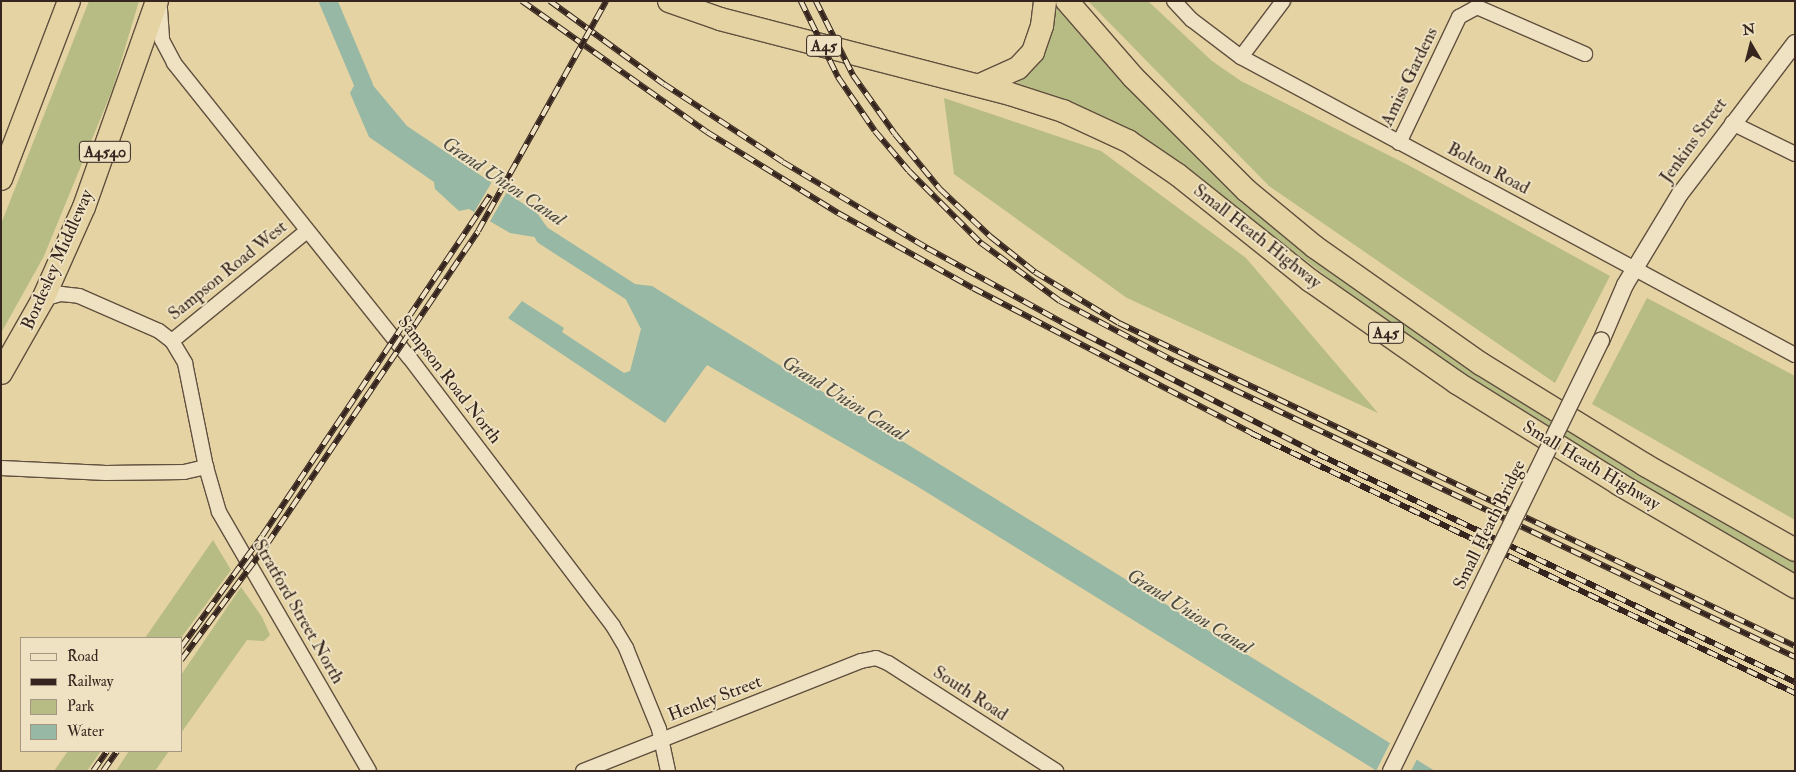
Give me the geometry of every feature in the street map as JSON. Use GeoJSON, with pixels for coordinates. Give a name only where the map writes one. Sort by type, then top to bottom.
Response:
{"type":"FeatureCollection","features":[{"type":"Feature","properties":{"kind":"highway"},"geometry":{"type":"LineString","coordinates":[[1,179],[69,1]]}},
{"type":"Feature","properties":{"kind":"highway","name":"Bordesley Middleway"},"geometry":{"type":"LineString","coordinates":[[1,373],[43,299],[84,207],[119,117],[158,1]]}},
{"type":"Feature","properties":{"kind":"highway","name":"Small Heath Highway"},"geometry":{"type":"LineString","coordinates":[[669,1],[720,19],[980,86],[1063,111],[1128,141],[1178,176],[1311,281],[1457,383],[1619,484],[1795,587]]}},
{"type":"Feature","properties":{"kind":"highway"},"geometry":{"type":"LineString","coordinates":[[980,86],[1018,68],[1033,52],[1042,26],[1045,1]]}},
{"type":"Feature","properties":{"kind":"highway","name":"Small Heath Highway"},"geometry":{"type":"LineString","coordinates":[[1066,1],[1133,77],[1246,190],[1315,247],[1481,364],[1645,465],[1795,550]]}},
{"type":"Feature","properties":{"kind":"street","name":"Sampson Road North"},"geometry":{"type":"LineString","coordinates":[[158,1],[162,40],[174,63],[415,365],[613,626],[626,648],[659,729],[668,771]]}},
{"type":"Feature","properties":{"kind":"street","name":"Bolton Road"},"geometry":{"type":"LineString","coordinates":[[1174,1],[1192,20],[1241,57],[1795,355]]}},
{"type":"Feature","properties":{"kind":"street"},"geometry":{"type":"LineString","coordinates":[[1241,57],[1283,1]]}},
{"type":"Feature","properties":{"kind":"street","name":"Amiss Gardens"},"geometry":{"type":"LineString","coordinates":[[1400,143],[1460,17],[1477,7],[1585,54]]}},
{"type":"Feature","properties":{"kind":"street","name":"Jenkins Street"},"geometry":{"type":"LineString","coordinates":[[1635,270],[1680,194],[1732,123],[1795,43]]}},
{"type":"Feature","properties":{"kind":"street"},"geometry":{"type":"LineString","coordinates":[[1732,123],[1795,154]]}},
{"type":"Feature","properties":{"kind":"street","name":"Sampson Road West"},"geometry":{"type":"LineString","coordinates":[[172,341],[307,231]]}},
{"type":"Feature","properties":{"kind":"street","name":"Small Heath Bridge"},"geometry":{"type":"LineString","coordinates":[[1391,771],[1635,270]]}},
{"type":"Feature","properties":{"kind":"street","name":"Stratford Street North"},"geometry":{"type":"LineString","coordinates":[[43,299],[61,294],[78,296],[159,331],[172,341],[185,364],[206,467],[219,512],[369,771]]}},
{"type":"Feature","properties":{"kind":"street"},"geometry":{"type":"LineString","coordinates":[[1,468],[106,473],[184,472],[206,467]]}},
{"type":"Feature","properties":{"kind":"street","name":"South Road"},"geometry":{"type":"LineString","coordinates":[[860,661],[876,658],[888,663],[1056,771]]}},
{"type":"Feature","properties":{"kind":"street","name":"Henley Street"},"geometry":{"type":"LineString","coordinates":[[583,771],[860,661]]}},
{"type":"Feature","properties":{"kind":"green space"},"geometry":{"type":"Polygon","coordinates":[[[89,1],[139,1],[113,88],[44,256],[1,333],[1,224],[89,1]]]}},
{"type":"Feature","properties":{"kind":"green space"},"geometry":{"type":"Polygon","coordinates":[[[1088,1],[1148,1],[1212,61],[1241,81],[1408,165],[1610,276],[1555,383],[1269,186],[1088,1]]]}},
{"type":"Feature","properties":{"kind":"green space"},"geometry":{"type":"Polygon","coordinates":[[[1057,8],[1194,152],[1240,194],[1795,561],[1795,573],[1577,454],[1431,356],[1186,169],[1109,119],[1016,84],[1042,59],[1057,8]]]}},
{"type":"Feature","properties":{"kind":"green space"},"geometry":{"type":"Polygon","coordinates":[[[944,98],[1101,151],[1246,258],[1378,413],[1127,298],[954,174],[944,98]]]}},
{"type":"Feature","properties":{"kind":"green space"},"geometry":{"type":"Polygon","coordinates":[[[1647,298],[1795,376],[1795,520],[1592,404],[1647,298]]]}},
{"type":"Feature","properties":{"kind":"green space"},"geometry":{"type":"Polygon","coordinates":[[[213,540],[231,570],[182,637],[146,637],[213,540]]]}},
{"type":"Feature","properties":{"kind":"green space"},"geometry":{"type":"Polygon","coordinates":[[[241,587],[262,617],[270,635],[264,641],[247,640],[182,732],[182,674],[241,587]]]}},
{"type":"Feature","properties":{"kind":"green space"},"geometry":{"type":"Polygon","coordinates":[[[67,752],[100,752],[87,771],[54,771],[67,752]]]}},
{"type":"Feature","properties":{"kind":"green space"},"geometry":{"type":"Polygon","coordinates":[[[128,752],[168,752],[155,771],[116,771],[128,752]]]}},
{"type":"Feature","properties":{"kind":"water"},"geometry":{"type":"Polygon","coordinates":[[[356,65],[407,126],[537,213],[562,248],[558,251],[534,237],[510,233],[469,209],[459,211],[435,189],[434,182],[369,137],[350,93],[356,82],[356,65]]]}},
{"type":"Feature","properties":{"kind":"water"},"geometry":{"type":"Polygon","coordinates":[[[613,277],[625,283],[652,286],[1435,771],[1377,771],[915,485],[707,365],[665,423],[508,318],[522,301],[564,328],[562,332],[624,373],[630,371],[641,329],[620,288],[610,283],[613,277]]]}},
{"type":"Feature","properties":{"kind":"pier"},"geometry":{"type":"Polygon","coordinates":[[[493,180],[508,190],[489,223],[473,214],[493,180]]]}},
{"type":"Feature","properties":{"kind":"pier"},"geometry":{"type":"Polygon","coordinates":[[[1391,741],[1418,757],[1411,771],[1376,771],[1391,741]]]}},
{"type":"Feature","properties":{"kind":"waterway","name":"Grand Union Canal"},"geometry":{"type":"LineString","coordinates":[[328,1],[364,86]]}},
{"type":"Feature","properties":{"kind":"waterway","name":"Grand Union Canal"},"geometry":{"type":"LineString","coordinates":[[544,236],[631,292]]}},
{"type":"Feature","properties":{"kind":"railway"},"geometry":{"type":"LineString","coordinates":[[522,1],[707,132],[838,213],[973,288],[1251,433],[1795,693]]}},
{"type":"Feature","properties":{"kind":"railway"},"geometry":{"type":"LineString","coordinates":[[550,1],[664,84],[783,162],[927,248],[1067,325],[1318,454],[1795,682]]}},
{"type":"Feature","properties":{"kind":"railway"},"geometry":{"type":"LineString","coordinates":[[182,659],[267,544],[478,231],[606,1]]}},
{"type":"Feature","properties":{"kind":"railway"},"geometry":{"type":"LineString","coordinates":[[801,1],[838,77],[875,131],[909,171],[981,243],[1060,301],[1174,361],[1795,657]]}},
{"type":"Feature","properties":{"kind":"railway"},"geometry":{"type":"LineString","coordinates":[[816,1],[853,75],[895,134],[940,189],[991,237],[1035,272],[1119,323],[1795,646]]}},
{"type":"Feature","properties":{"kind":"railway"},"geometry":{"type":"LineString","coordinates":[[182,646],[262,536],[490,195]]}},
{"type":"Feature","properties":{"kind":"railway"},"geometry":{"type":"LineString","coordinates":[[93,771],[106,752]]}},
{"type":"Feature","properties":{"kind":"railway"},"geometry":{"type":"LineString","coordinates":[[103,771],[116,752]]}}]}
